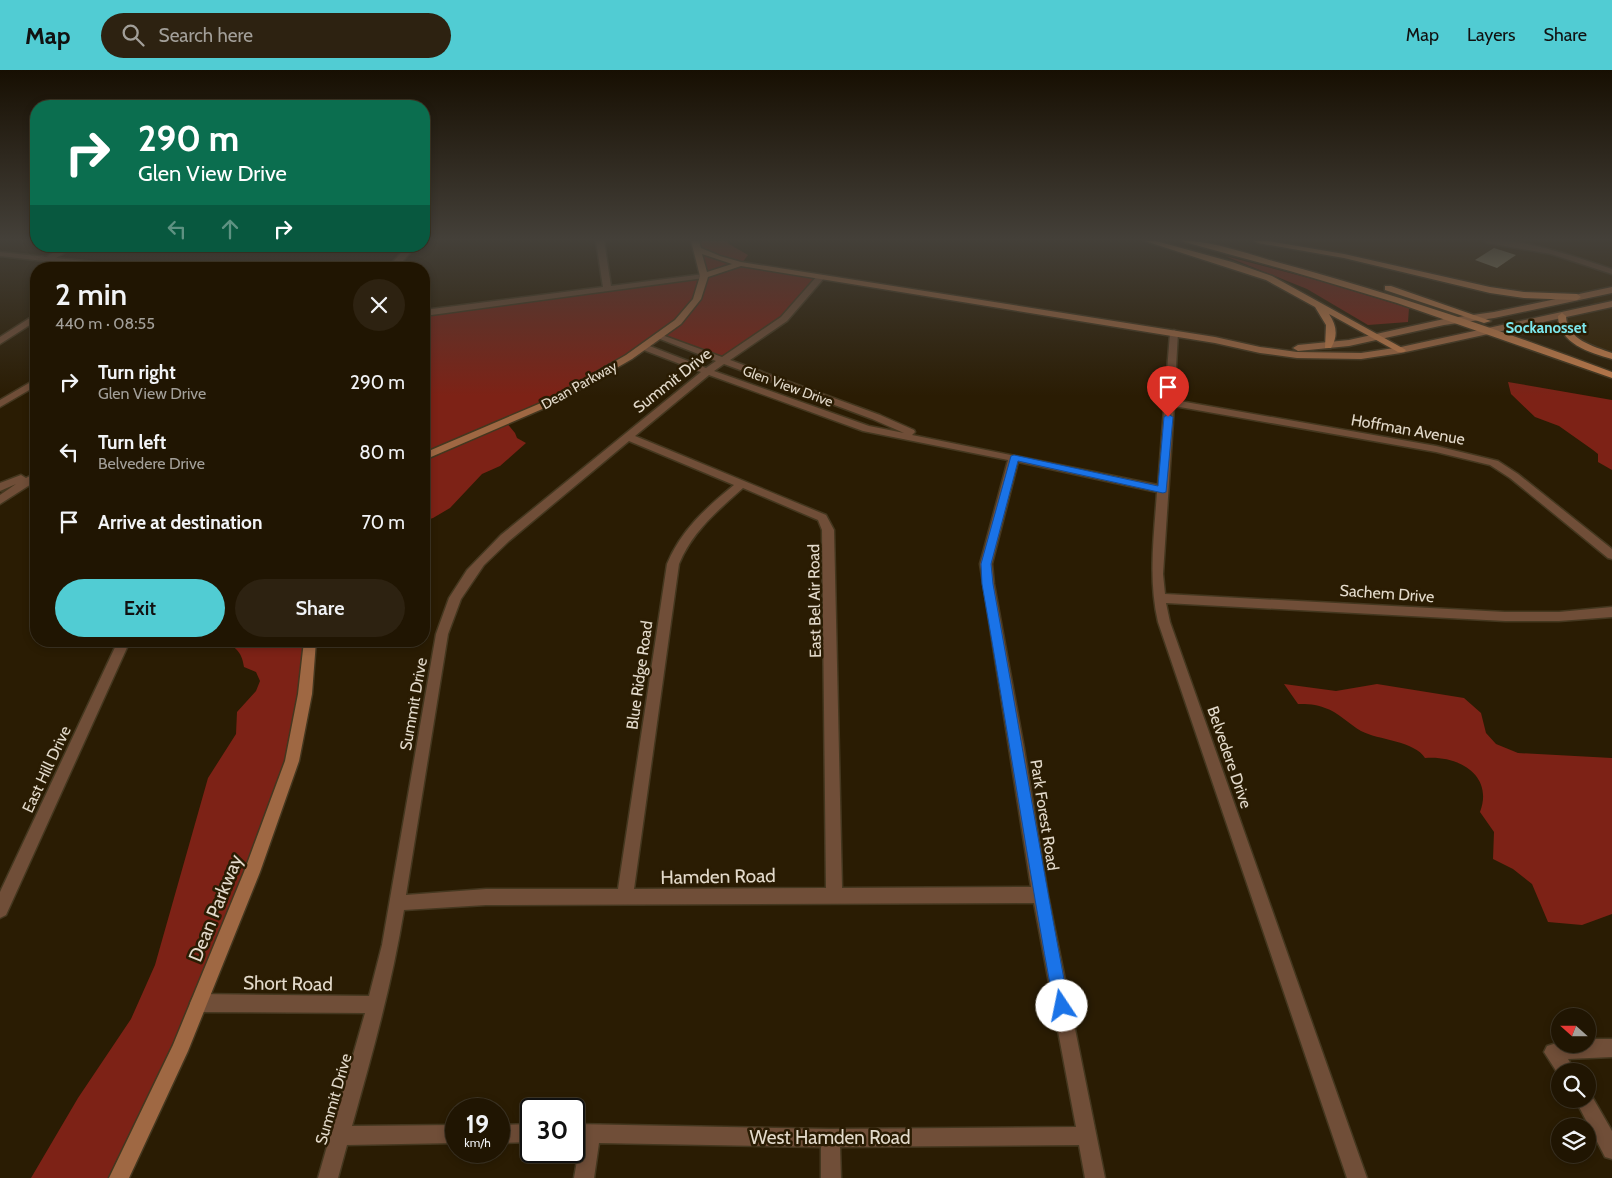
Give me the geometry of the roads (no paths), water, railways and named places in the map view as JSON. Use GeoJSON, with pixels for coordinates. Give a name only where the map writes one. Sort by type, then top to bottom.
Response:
{"type":"FeatureCollection","features":[{"type":"Feature","properties":{"kind":"main road"},"geometry":{"type":"LineString","coordinates":[[1297,293],[1401,350]]}},
{"type":"Feature","properties":{"kind":"main road"},"geometry":{"type":"LineString","coordinates":[[1372,293],[1491,331],[1612,375]]}},
{"type":"Feature","properties":{"kind":"main road"},"geometry":{"type":"LineString","coordinates":[[1401,293],[1477,317],[1612,366]]}},
{"type":"Feature","properties":{"kind":"main road"},"geometry":{"type":"LineString","coordinates":[[1509,293],[1577,298]]}},
{"type":"Feature","properties":{"kind":"main road"},"geometry":{"type":"LineString","coordinates":[[1314,302],[1323,311],[1331,326],[1332,335],[1328,346]]}},
{"type":"Feature","properties":{"kind":"main road"},"geometry":{"type":"LineString","coordinates":[[1562,316],[1561,324],[1567,334],[1576,341],[1612,356]]}},
{"type":"Feature","properties":{"kind":"street"},"geometry":{"type":"LineString","coordinates":[[430,312],[579,293]]}},
{"type":"Feature","properties":{"kind":"street","name":"Dean Parkway"},"geometry":{"type":"LineString","coordinates":[[430,455],[551,402],[644,347],[678,322],[690,309],[699,293]]}},
{"type":"Feature","properties":{"kind":"street","name":"Summit Drive"},"geometry":{"type":"LineString","coordinates":[[328,1178],[376,1005],[390,945],[442,634],[455,598],[471,573],[484,558],[708,371],[784,319],[807,293]]}},
{"type":"Feature","properties":{"kind":"street","name":"Dean Parkway"},"geometry":{"type":"LineString","coordinates":[[920,293],[1215,340]]}},
{"type":"Feature","properties":{"kind":"street"},"geometry":{"type":"LineString","coordinates":[[1215,340],[1291,347],[1328,346],[1600,293]]}},
{"type":"Feature","properties":{"kind":"street"},"geometry":{"type":"LineString","coordinates":[[1215,340],[1266,351],[1311,356],[1361,356],[1401,350],[1612,304]]}},
{"type":"Feature","properties":{"kind":"street"},"geometry":{"type":"LineString","coordinates":[[0,341],[30,321]]}},
{"type":"Feature","properties":{"kind":"street","name":"Belvedere Drive"},"geometry":{"type":"LineString","coordinates":[[1174,333],[1157,574],[1164,622],[1357,1178]]}},
{"type":"Feature","properties":{"kind":"street","name":"Glen View Drive"},"geometry":{"type":"LineString","coordinates":[[659,337],[876,417],[926,440]]}},
{"type":"Feature","properties":{"kind":"street","name":"Glen View Drive"},"geometry":{"type":"LineString","coordinates":[[644,347],[867,429],[1163,490]]}},
{"type":"Feature","properties":{"kind":"street"},"geometry":{"type":"LineString","coordinates":[[0,404],[30,386]]}},
{"type":"Feature","properties":{"kind":"street","name":"Hoffman Avenue"},"geometry":{"type":"LineString","coordinates":[[1169,402],[1436,449],[1494,463],[1514,476],[1612,555]]}},
{"type":"Feature","properties":{"kind":"street","name":"East Bel Air Road"},"geometry":{"type":"LineString","coordinates":[[627,437],[822,518],[828,530],[831,600],[834,894]]}},
{"type":"Feature","properties":{"kind":"street","name":"Park Forest Road"},"geometry":{"type":"LineString","coordinates":[[1014,458],[986,564],[988,584],[1040,894],[1095,1178]]}},
{"type":"Feature","properties":{"kind":"street"},"geometry":{"type":"LineString","coordinates":[[0,487],[30,474]]}},
{"type":"Feature","properties":{"kind":"street"},"geometry":{"type":"LineString","coordinates":[[0,500],[30,480]]}},
{"type":"Feature","properties":{"kind":"street","name":"Blue Ridge Road"},"geometry":{"type":"LineString","coordinates":[[625,898],[673,564],[684,541],[741,484]]}},
{"type":"Feature","properties":{"kind":"street","name":"Sachem Drive"},"geometry":{"type":"LineString","coordinates":[[1159,598],[1309,604],[1503,616],[1561,617],[1612,612]]}},
{"type":"Feature","properties":{"kind":"street","name":"East Hill Drive"},"geometry":{"type":"LineString","coordinates":[[0,910],[121,647]]}},
{"type":"Feature","properties":{"kind":"street","name":"Dean Parkway"},"geometry":{"type":"LineString","coordinates":[[119,1178],[179,1052],[252,872],[292,761],[305,694],[309,647]]}},
{"type":"Feature","properties":{"kind":"street","name":"Hamden Road"},"geometry":{"type":"LineString","coordinates":[[397,903],[486,897],[625,898],[834,894],[1040,894]]}},
{"type":"Feature","properties":{"kind":"street","name":"Short Road"},"geometry":{"type":"LineString","coordinates":[[199,1002],[376,1005]]}},
{"type":"Feature","properties":{"kind":"street"},"geometry":{"type":"LineString","coordinates":[[1561,1063],[1553,1052],[1583,1048],[1612,1048]]}},
{"type":"Feature","properties":{"kind":"street"},"geometry":{"type":"LineString","coordinates":[[1589,1108],[1612,1150]]}},
{"type":"Feature","properties":{"kind":"street","name":"West Hamden Road"},"geometry":{"type":"LineString","coordinates":[[585,1133],[830,1138],[1086,1136]]}},
{"type":"Feature","properties":{"kind":"street"},"geometry":{"type":"LineString","coordinates":[[341,1136],[445,1134]]}},
{"type":"Feature","properties":{"kind":"street"},"geometry":{"type":"LineString","coordinates":[[830,1138],[831,1178]]}},
{"type":"Feature","properties":{"kind":"street"},"geometry":{"type":"LineString","coordinates":[[583,1163],[584,1178]]}},
{"type":"Feature","properties":{"kind":"district","name":"Sockanosset"},"geometry":{"type":"Point","coordinates":[1546,328]}}]}
